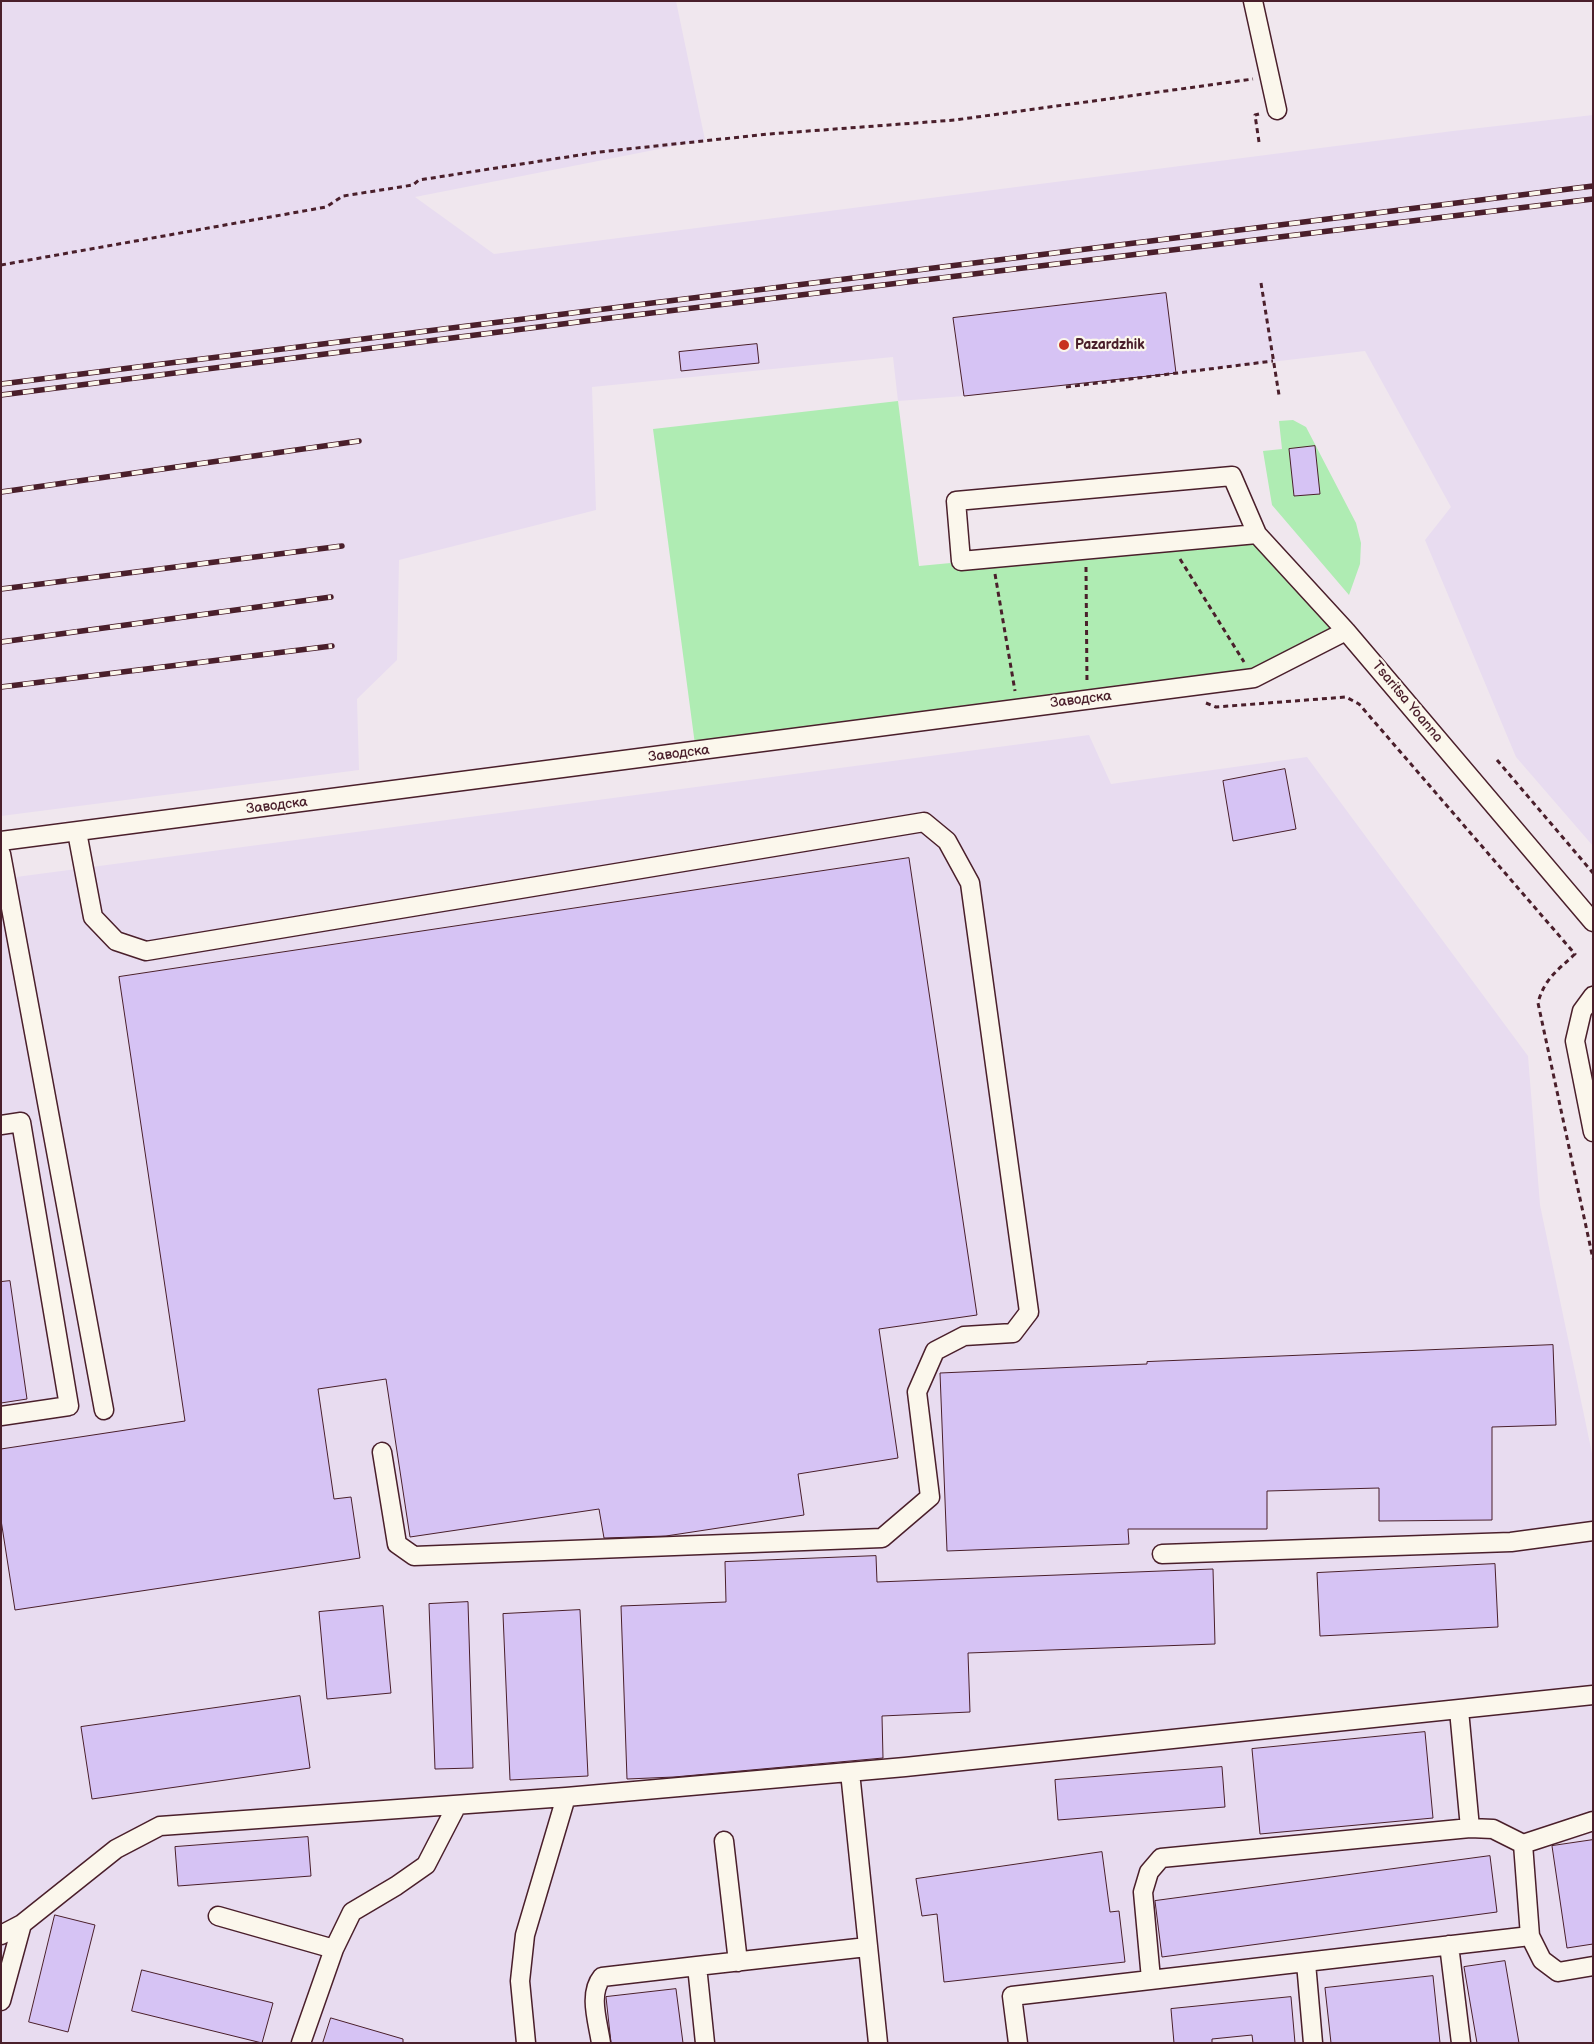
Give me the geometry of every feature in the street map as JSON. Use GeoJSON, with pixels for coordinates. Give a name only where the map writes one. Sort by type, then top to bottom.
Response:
{"type":"FeatureCollection","features":[{"type":"Feature","properties":{"kind":"street"},"geometry":{"type":"LineString","coordinates":[[1253,1],[1277,110]]}},
{"type":"Feature","properties":{"kind":"street","name":"Tsaritsa Yoanna"},"geometry":{"type":"LineString","coordinates":[[992,559],[961,561],[956,501],[1232,476],[1257,534],[1346,631],[1593,922]]}},
{"type":"Feature","properties":{"kind":"street"},"geometry":{"type":"LineString","coordinates":[[992,559],[1257,534]]}},
{"type":"Feature","properties":{"kind":"street","name":"Заводска"},"geometry":{"type":"LineString","coordinates":[[1,841],[1254,678],[1346,631]]}},
{"type":"Feature","properties":{"kind":"street"},"geometry":{"type":"LineString","coordinates":[[77,832],[93,917],[116,941],[146,951],[924,822],[947,841],[970,884],[1029,1312],[1013,1332],[964,1336],[935,1351],[917,1392],[930,1497],[882,1538],[414,1556],[397,1544],[382,1452]]}},
{"type":"Feature","properties":{"kind":"street"},"geometry":{"type":"LineString","coordinates":[[1,854],[104,1410]]}},
{"type":"Feature","properties":{"kind":"street"},"geometry":{"type":"LineString","coordinates":[[1593,996],[1582,1011],[1575,1041],[1593,1132]]}},
{"type":"Feature","properties":{"kind":"street"},"geometry":{"type":"LineString","coordinates":[[1,1125],[21,1122],[69,1406],[1,1416]]}},
{"type":"Feature","properties":{"kind":"street"},"geometry":{"type":"LineString","coordinates":[[1162,1554],[1511,1542],[1593,1531]]}},
{"type":"Feature","properties":{"kind":"street"},"geometry":{"type":"LineString","coordinates":[[1,1935],[22,1924],[116,1849],[160,1826],[566,1797],[850,1772],[1593,1695]]}},
{"type":"Feature","properties":{"kind":"street"},"geometry":{"type":"LineString","coordinates":[[1459,1710],[1470,1828]]}},
{"type":"Feature","properties":{"kind":"street"},"geometry":{"type":"LineString","coordinates":[[850,1772],[878,2043]]}},
{"type":"Feature","properties":{"kind":"street"},"geometry":{"type":"LineString","coordinates":[[526,2043],[520,1981],[525,1935],[566,1797]]}},
{"type":"Feature","properties":{"kind":"street"},"geometry":{"type":"LineString","coordinates":[[301,2043],[334,1949],[352,1912],[396,1886],[426,1865],[457,1805]]}},
{"type":"Feature","properties":{"kind":"street"},"geometry":{"type":"LineString","coordinates":[[1151,1979],[1143,1892],[1149,1872],[1161,1858],[1470,1828],[1493,1829],[1524,1844],[1593,1821]]}},
{"type":"Feature","properties":{"kind":"street"},"geometry":{"type":"LineString","coordinates":[[724,1841],[738,1962]]}},
{"type":"Feature","properties":{"kind":"street"},"geometry":{"type":"LineString","coordinates":[[1524,1844],[1530,1936],[1542,1960],[1558,1972],[1593,1966]]}},
{"type":"Feature","properties":{"kind":"street"},"geometry":{"type":"LineString","coordinates":[[218,1916],[334,1949]]}},
{"type":"Feature","properties":{"kind":"street"},"geometry":{"type":"LineString","coordinates":[[1,2001],[22,1924]]}},
{"type":"Feature","properties":{"kind":"street"},"geometry":{"type":"LineString","coordinates":[[1018,2043],[1012,1996],[1530,1936]]}},
{"type":"Feature","properties":{"kind":"street"},"geometry":{"type":"LineString","coordinates":[[1449,1946],[1461,2043]]}},
{"type":"Feature","properties":{"kind":"street"},"geometry":{"type":"LineString","coordinates":[[600,2043],[595,1997],[596,1985],[602,1978],[867,1947]]}},
{"type":"Feature","properties":{"kind":"street"},"geometry":{"type":"LineString","coordinates":[[1306,1963],[1313,2043]]}},
{"type":"Feature","properties":{"kind":"street"},"geometry":{"type":"LineString","coordinates":[[697,1966],[706,2043]]}},
{"type":"Feature","properties":{"kind":"path"},"geometry":{"type":"LineString","coordinates":[[1,265],[326,207],[342,196],[413,185],[419,180],[590,153],[769,134],[955,120],[1269,77]]}},
{"type":"Feature","properties":{"kind":"path"},"geometry":{"type":"LineString","coordinates":[[1261,283],[1279,395]]}},
{"type":"Feature","properties":{"kind":"path"},"geometry":{"type":"LineString","coordinates":[[1066,387],[1273,361]]}},
{"type":"Feature","properties":{"kind":"path"},"geometry":{"type":"LineString","coordinates":[[1170,542],[1254,678]]}},
{"type":"Feature","properties":{"kind":"path"},"geometry":{"type":"LineString","coordinates":[[1085,549],[1087,700]]}},
{"type":"Feature","properties":{"kind":"path"},"geometry":{"type":"LineString","coordinates":[[992,559],[1018,708]]}},
{"type":"Feature","properties":{"kind":"path"},"geometry":{"type":"LineString","coordinates":[[1198,700],[1216,707],[1346,697],[1359,704],[1575,954],[1547,980],[1541,990],[1538,1003],[1593,1259]]}},
{"type":"Feature","properties":{"kind":"path"},"geometry":{"type":"LineString","coordinates":[[1497,760],[1593,873]]}},
{"type":"Feature","properties":{"kind":"shaded area"},"geometry":{"type":"Polygon","coordinates":[[[1,1],[676,1],[705,140],[415,197],[494,254],[1453,131],[1593,115],[1593,846],[1516,757],[1425,540],[1451,507],[1365,351],[1065,386],[898,401],[893,357],[592,387],[596,510],[399,560],[397,660],[357,699],[359,770],[1,816],[1,1]]]}},
{"type":"Feature","properties":{"kind":"shaded area"},"geometry":{"type":"Polygon","coordinates":[[[1089,735],[1111,784],[1307,757],[1528,1056],[1540,1205],[1593,1458],[1593,2043],[1,2043],[1,879],[1089,735]]]}},
{"type":"Feature","properties":{"kind":"green space"},"geometry":{"type":"Polygon","coordinates":[[[898,401],[919,566],[1257,534],[1346,631],[1254,678],[696,752],[653,429],[898,401]]]}},
{"type":"Feature","properties":{"kind":"green space"},"geometry":{"type":"Polygon","coordinates":[[[1293,420],[1306,427],[1356,523],[1361,543],[1360,564],[1349,595],[1272,505],[1263,451],[1282,449],[1279,421],[1293,420]]]}},
{"type":"Feature","properties":{"kind":"building","name":"Pazardzhik"},"geometry":{"type":"Polygon","coordinates":[[[1166,293],[1176,373],[964,396],[953,318],[1166,293]]]}},
{"type":"Feature","properties":{"kind":"building"},"geometry":{"type":"Polygon","coordinates":[[[757,344],[759,363],[681,371],[679,352],[757,344]]]}},
{"type":"Feature","properties":{"kind":"building"},"geometry":{"type":"Polygon","coordinates":[[[1315,446],[1320,494],[1294,496],[1289,449],[1315,446]]]}},
{"type":"Feature","properties":{"kind":"building"},"geometry":{"type":"Polygon","coordinates":[[[1285,769],[1296,829],[1233,841],[1223,781],[1285,769]]]}},
{"type":"Feature","properties":{"kind":"building"},"geometry":{"type":"Polygon","coordinates":[[[909,858],[977,1315],[879,1329],[898,1458],[798,1474],[804,1515],[666,1536],[604,1538],[599,1509],[410,1537],[386,1379],[318,1389],[334,1499],[351,1497],[360,1558],[15,1610],[1,1520],[1,1449],[185,1421],[119,977],[909,858]]]}},
{"type":"Feature","properties":{"kind":"building"},"geometry":{"type":"Polygon","coordinates":[[[10,1281],[27,1399],[1,1403],[1,1282],[10,1281]]]}},
{"type":"Feature","properties":{"kind":"building"},"geometry":{"type":"Polygon","coordinates":[[[1553,1345],[1556,1425],[1492,1427],[1492,1520],[1379,1521],[1379,1488],[1267,1491],[1267,1529],[1128,1529],[1129,1544],[947,1551],[940,1373],[1147,1364],[1147,1362],[1553,1345]]]}},
{"type":"Feature","properties":{"kind":"building"},"geometry":{"type":"Polygon","coordinates":[[[876,1556],[877,1582],[1213,1569],[1215,1644],[968,1653],[970,1712],[882,1716],[883,1758],[674,1777],[627,1779],[621,1606],[726,1602],[725,1562],[876,1556]]]}},
{"type":"Feature","properties":{"kind":"building"},"geometry":{"type":"Polygon","coordinates":[[[1495,1564],[1498,1627],[1320,1636],[1317,1573],[1495,1564]]]}},
{"type":"Feature","properties":{"kind":"building"},"geometry":{"type":"Polygon","coordinates":[[[468,1602],[473,1768],[435,1769],[429,1604],[468,1602]]]}},
{"type":"Feature","properties":{"kind":"building"},"geometry":{"type":"Polygon","coordinates":[[[383,1606],[391,1693],[327,1699],[319,1612],[383,1606]]]}},
{"type":"Feature","properties":{"kind":"building"},"geometry":{"type":"Polygon","coordinates":[[[580,1610],[588,1776],[510,1780],[503,1614],[580,1610]]]}},
{"type":"Feature","properties":{"kind":"building"},"geometry":{"type":"Polygon","coordinates":[[[300,1696],[310,1768],[92,1799],[81,1727],[300,1696]]]}},
{"type":"Feature","properties":{"kind":"building"},"geometry":{"type":"Polygon","coordinates":[[[1425,1732],[1433,1818],[1260,1834],[1252,1749],[1425,1732]]]}},
{"type":"Feature","properties":{"kind":"building"},"geometry":{"type":"Polygon","coordinates":[[[1222,1767],[1225,1807],[1058,1820],[1055,1780],[1222,1767]]]}},
{"type":"Feature","properties":{"kind":"building"},"geometry":{"type":"Polygon","coordinates":[[[308,1837],[311,1876],[178,1886],[175,1847],[308,1837]]]}},
{"type":"Feature","properties":{"kind":"building"},"geometry":{"type":"Polygon","coordinates":[[[1593,1840],[1593,1944],[1567,1948],[1552,1846],[1593,1840]]]}},
{"type":"Feature","properties":{"kind":"building"},"geometry":{"type":"Polygon","coordinates":[[[1102,1852],[1110,1912],[1119,1911],[1125,1962],[944,1982],[937,1914],[922,1916],[916,1879],[1102,1852]]]}},
{"type":"Feature","properties":{"kind":"building"},"geometry":{"type":"Polygon","coordinates":[[[1490,1856],[1497,1912],[1162,1957],[1155,1901],[1490,1856]]]}},
{"type":"Feature","properties":{"kind":"building"},"geometry":{"type":"Polygon","coordinates":[[[55,1915],[95,1925],[68,2032],[29,2022],[55,1915]]]}},
{"type":"Feature","properties":{"kind":"building"},"geometry":{"type":"Polygon","coordinates":[[[1505,1961],[1519,2043],[1477,2043],[1464,1967],[1505,1961]]]}},
{"type":"Feature","properties":{"kind":"building"},"geometry":{"type":"Polygon","coordinates":[[[142,1970],[273,2003],[262,2043],[132,2011],[142,1970]]]}},
{"type":"Feature","properties":{"kind":"building"},"geometry":{"type":"Polygon","coordinates":[[[1433,1976],[1440,2043],[1331,2043],[1325,1988],[1433,1976]]]}},
{"type":"Feature","properties":{"kind":"building"},"geometry":{"type":"Polygon","coordinates":[[[676,1989],[683,2043],[611,2043],[606,1997],[676,1989]]]}},
{"type":"Feature","properties":{"kind":"building"},"geometry":{"type":"Polygon","coordinates":[[[1291,1997],[1295,2043],[1253,2043],[1252,2035],[1212,2039],[1212,2043],[1174,2043],[1171,2009],[1291,1997]]]}},
{"type":"Feature","properties":{"kind":"building"},"geometry":{"type":"Polygon","coordinates":[[[331,2018],[403,2039],[403,2043],[323,2043],[331,2018]]]}},
{"type":"Feature","properties":{"kind":"railway"},"geometry":{"type":"LineString","coordinates":[[1,384],[1593,186]]}},
{"type":"Feature","properties":{"kind":"railway"},"geometry":{"type":"LineString","coordinates":[[1,395],[602,319],[1593,199]]}},
{"type":"Feature","properties":{"kind":"railway"},"geometry":{"type":"LineString","coordinates":[[1,492],[359,441]]}},
{"type":"Feature","properties":{"kind":"railway"},"geometry":{"type":"LineString","coordinates":[[1,589],[342,546]]}},
{"type":"Feature","properties":{"kind":"railway"},"geometry":{"type":"LineString","coordinates":[[1,642],[331,597]]}},
{"type":"Feature","properties":{"kind":"railway"},"geometry":{"type":"LineString","coordinates":[[1,687],[332,646]]}},
{"type":"Feature","properties":{"kind":"place","name":"Pazardzhik"},"geometry":{"type":"Point","coordinates":[1064,345]}}]}
